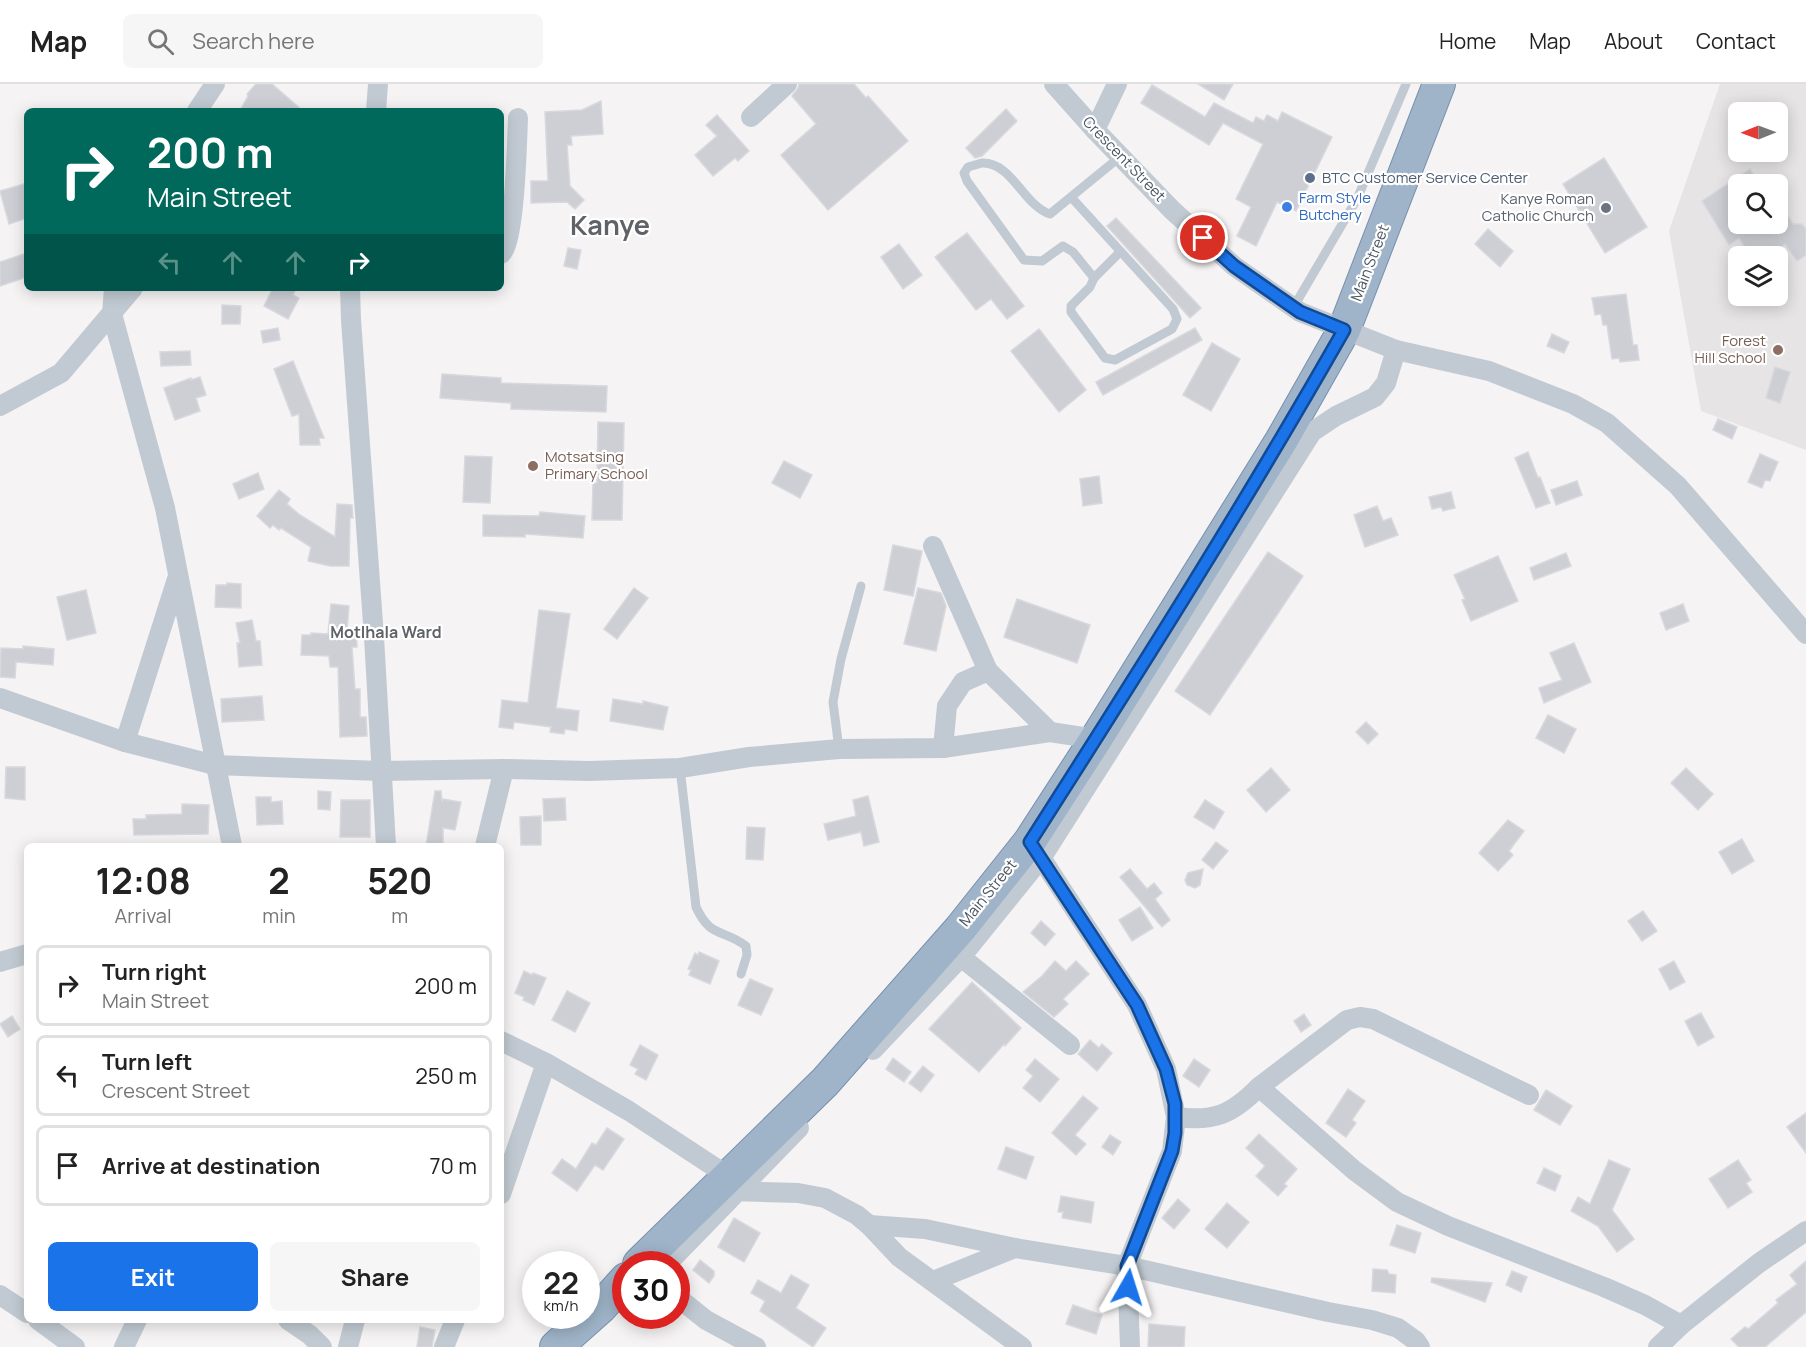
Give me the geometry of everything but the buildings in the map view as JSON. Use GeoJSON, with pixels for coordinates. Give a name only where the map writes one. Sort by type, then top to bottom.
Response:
{"type":"FeatureCollection","features":[{"type":"Feature","properties":{"kind":"highway","name":"Main Street"},"geometry":{"type":"LineString","coordinates":[[658,1251],[726,1187],[825,1082],[960,929],[1036,849],[1096,739],[1281,441],[1344,330],[1439,84]]}},
{"type":"Feature","properties":{"kind":"highway"},"geometry":{"type":"LineString","coordinates":[[556,1340],[601,1306],[612,1295]]}},
{"type":"Feature","properties":{"kind":"street"},"geometry":{"type":"LineString","coordinates":[[199,108],[215,84]]}},
{"type":"Feature","properties":{"kind":"street"},"geometry":{"type":"LineString","coordinates":[[376,108],[378,84]]}},
{"type":"Feature","properties":{"kind":"street"},"geometry":{"type":"LineString","coordinates":[[751,117],[787,84]]}},
{"type":"Feature","properties":{"kind":"street","name":"Crescent Street"},"geometry":{"type":"LineString","coordinates":[[1054,84],[1172,210],[1234,266],[1293,308],[1396,350],[1489,371],[1573,404],[1607,423],[1678,486],[1803,624]]}},
{"type":"Feature","properties":{"kind":"street"},"geometry":{"type":"LineString","coordinates":[[1095,130],[1117,84]]}},
{"type":"Feature","properties":{"kind":"street"},"geometry":{"type":"LineString","coordinates":[[504,252],[510,232],[518,118]]}},
{"type":"Feature","properties":{"kind":"street"},"geometry":{"type":"LineString","coordinates":[[114,291],[112,314],[165,508],[231,843]]}},
{"type":"Feature","properties":{"kind":"street"},"geometry":{"type":"LineString","coordinates":[[0,406],[61,373],[131,291]]}},
{"type":"Feature","properties":{"kind":"street"},"geometry":{"type":"LineString","coordinates":[[350,291],[386,843]]}},
{"type":"Feature","properties":{"kind":"street"},"geometry":{"type":"LineString","coordinates":[[726,1187],[961,957],[1036,849],[1312,432],[1336,416],[1375,397],[1386,383],[1396,350]]}},
{"type":"Feature","properties":{"kind":"street"},"geometry":{"type":"LineString","coordinates":[[933,546],[988,671],[1050,732]]}},
{"type":"Feature","properties":{"kind":"street"},"geometry":{"type":"LineString","coordinates":[[125,742],[178,576]]}},
{"type":"Feature","properties":{"kind":"street"},"geometry":{"type":"LineString","coordinates":[[943,748],[947,706],[963,682],[988,671]]}},
{"type":"Feature","properties":{"kind":"street"},"geometry":{"type":"LineString","coordinates":[[0,698],[125,742],[215,765],[381,771],[504,769],[589,771],[680,768],[749,757],[840,749],[943,748],[1050,732],[1096,739]]}},
{"type":"Feature","properties":{"kind":"street"},"geometry":{"type":"LineString","coordinates":[[486,843],[504,769]]}},
{"type":"Feature","properties":{"kind":"street"},"geometry":{"type":"LineString","coordinates":[[1036,849],[1137,1005],[1166,1069],[1176,1117],[1172,1151],[1127,1266],[1130,1347]]}},
{"type":"Feature","properties":{"kind":"street"},"geometry":{"type":"LineString","coordinates":[[0,962],[24,955]]}},
{"type":"Feature","properties":{"kind":"street"},"geometry":{"type":"LineString","coordinates":[[961,957],[1070,1045]]}},
{"type":"Feature","properties":{"kind":"street"},"geometry":{"type":"LineString","coordinates":[[1176,1117],[1199,1119],[1223,1115],[1244,1102],[1258,1087],[1347,1020],[1360,1017],[1373,1019],[1528,1095]]}},
{"type":"Feature","properties":{"kind":"street"},"geometry":{"type":"LineString","coordinates":[[504,1042],[546,1063],[629,1111],[726,1187],[798,1192],[825,1198],[857,1215],[898,1257],[1022,1347]]}},
{"type":"Feature","properties":{"kind":"street"},"geometry":{"type":"LineString","coordinates":[[504,1185],[546,1063]]}},
{"type":"Feature","properties":{"kind":"street"},"geometry":{"type":"LineString","coordinates":[[1258,1087],[1355,1171],[1397,1202],[1448,1226],[1604,1287],[1645,1305],[1681,1325]]}},
{"type":"Feature","properties":{"kind":"street"},"geometry":{"type":"LineString","coordinates":[[869,1225],[925,1229],[1015,1248],[1127,1266],[1372,1320],[1398,1328],[1416,1341],[1420,1347]]}},
{"type":"Feature","properties":{"kind":"street"},"geometry":{"type":"LineString","coordinates":[[1658,1347],[1681,1325],[1759,1263],[1806,1231]]}},
{"type":"Feature","properties":{"kind":"street"},"geometry":{"type":"LineString","coordinates":[[933,1281],[1015,1248]]}},
{"type":"Feature","properties":{"kind":"street"},"geometry":{"type":"LineString","coordinates":[[0,1295],[24,1311]]}},
{"type":"Feature","properties":{"kind":"street"},"geometry":{"type":"LineString","coordinates":[[690,1307],[706,1320],[756,1347]]}},
{"type":"Feature","properties":{"kind":"street"},"geometry":{"type":"LineString","coordinates":[[42,1323],[75,1347]]}},
{"type":"Feature","properties":{"kind":"street"},"geometry":{"type":"LineString","coordinates":[[124,1347],[136,1323]]}},
{"type":"Feature","properties":{"kind":"street"},"geometry":{"type":"LineString","coordinates":[[292,1323],[322,1347]]}},
{"type":"Feature","properties":{"kind":"street"},"geometry":{"type":"LineString","coordinates":[[348,1347],[354,1323]]}},
{"type":"Feature","properties":{"kind":"street"},"geometry":{"type":"LineString","coordinates":[[444,1347],[454,1323]]}},
{"type":"Feature","properties":{"kind":"lane"},"geometry":{"type":"LineString","coordinates":[[1293,308],[1358,198],[1406,84]]}},
{"type":"Feature","properties":{"kind":"lane"},"geometry":{"type":"LineString","coordinates":[[1094,278],[1073,252],[1063,246],[1042,261],[1024,260],[967,181],[964,173],[968,167],[983,163],[1000,168],[1039,211],[1050,214],[1121,156]]}},
{"type":"Feature","properties":{"kind":"lane"},"geometry":{"type":"LineString","coordinates":[[1071,197],[1173,309],[1177,319],[1172,329],[1115,360],[1105,358],[1071,312],[1071,306],[1120,252]]}},
{"type":"Feature","properties":{"kind":"lane"},"geometry":{"type":"LineString","coordinates":[[840,749],[833,702],[841,659],[861,586]]}},
{"type":"Feature","properties":{"kind":"lane"},"geometry":{"type":"LineString","coordinates":[[680,768],[696,906],[704,923],[716,931],[741,941],[746,946],[747,955],[741,974]]}},
{"type":"Feature","properties":{"kind":"shaded area"},"geometry":{"type":"Polygon","coordinates":[[[1720,84],[1806,84],[1806,450],[1701,411],[1669,231],[1720,84]]]}},
{"type":"Feature","properties":{"kind":"place","name":"BTC Customer Service Center"},"geometry":{"type":"Point","coordinates":[1310,178]}},
{"type":"Feature","properties":{"kind":"place","name":"Farm Style Butchery"},"geometry":{"type":"Point","coordinates":[1287,207]}},
{"type":"Feature","properties":{"kind":"place","name":"Kanye Roman Catholic Church"},"geometry":{"type":"Point","coordinates":[1606,208]}},
{"type":"Feature","properties":{"kind":"place","name":"Forest Hill School"},"geometry":{"type":"Point","coordinates":[1778,350]}},
{"type":"Feature","properties":{"kind":"place","name":"Motsatsing Primary School"},"geometry":{"type":"Point","coordinates":[533,466]}},
{"type":"Feature","properties":{"kind":"district","name":"Kanye"},"geometry":{"type":"Point","coordinates":[610,226]}},
{"type":"Feature","properties":{"kind":"district","name":"Motlhala Ward"},"geometry":{"type":"Point","coordinates":[386,632]}},
{"type":"Feature","properties":{"kind":"route"},"geometry":{"type":"LineString","coordinates":[[1128,1287],[1127,1266],[1172,1151],[1175,1133],[1175,1104],[1166,1069],[1137,1005],[1042,857],[1030,842],[1281,441],[1344,330],[1300,312],[1234,266],[1203,238]]}}]}
